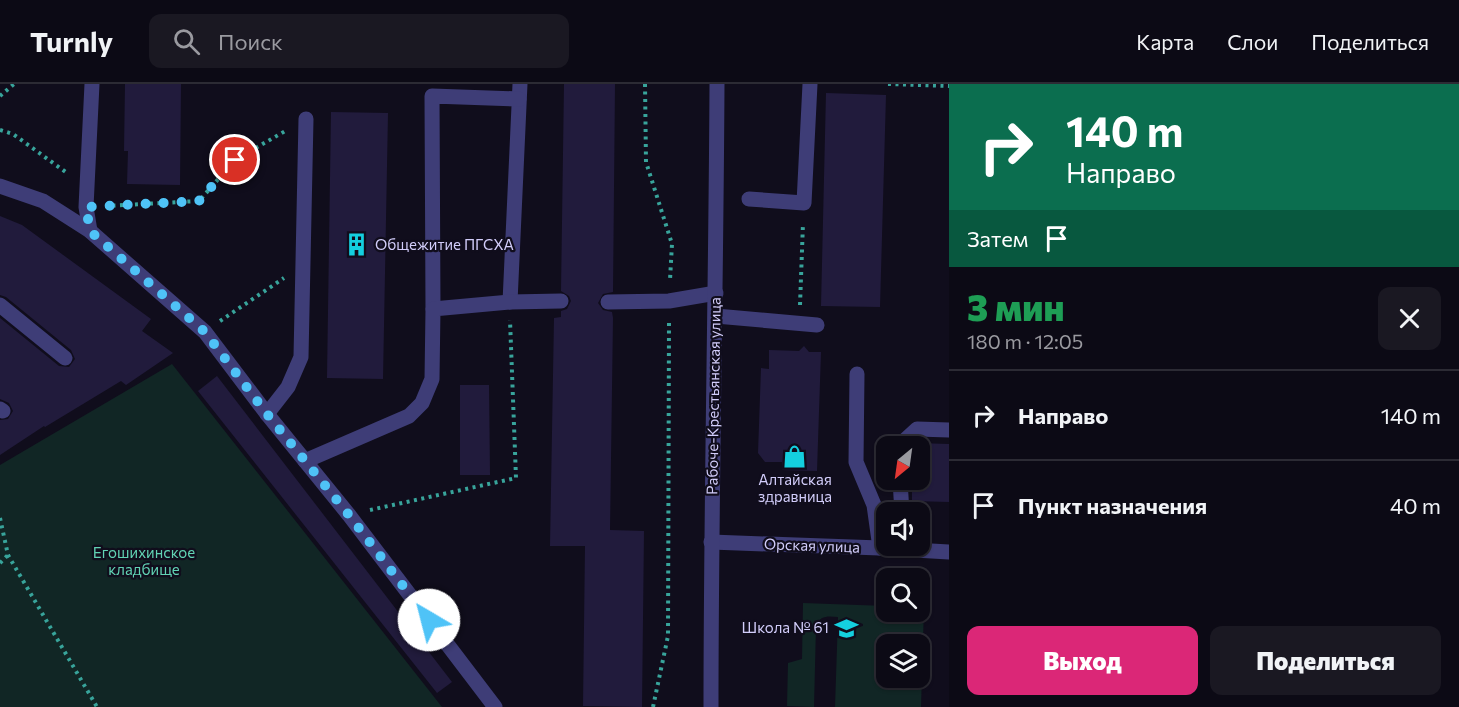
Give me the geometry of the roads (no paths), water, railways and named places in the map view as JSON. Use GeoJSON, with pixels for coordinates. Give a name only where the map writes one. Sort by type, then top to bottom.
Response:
{"type":"FeatureCollection","features":[{"type":"Feature","properties":{"kind":"street"},"geometry":{"type":"LineString","coordinates":[[90,231],[86,207],[92,84]]}},
{"type":"Feature","properties":{"kind":"street","name":"Рабоче-Крестьянская улица"},"geometry":{"type":"LineString","coordinates":[[711,707],[717,84]]}},
{"type":"Feature","properties":{"kind":"street"},"geometry":{"type":"LineString","coordinates":[[749,199],[804,203],[810,84]]}},
{"type":"Feature","properties":{"kind":"street"},"geometry":{"type":"LineString","coordinates":[[305,461],[409,416],[422,403],[432,379],[432,96],[519,91],[510,302]]}},
{"type":"Feature","properties":{"kind":"street"},"geometry":{"type":"LineString","coordinates":[[267,414],[288,387],[301,357],[306,119]]}},
{"type":"Feature","properties":{"kind":"street"},"geometry":{"type":"LineString","coordinates":[[1,185],[43,201],[90,231],[205,332],[267,414],[349,515],[495,707]]}},
{"type":"Feature","properties":{"kind":"street"},"geometry":{"type":"LineString","coordinates":[[608,302],[669,301],[716,293]]}},
{"type":"Feature","properties":{"kind":"street"},"geometry":{"type":"LineString","coordinates":[[433,309],[510,302],[561,302]]}},
{"type":"Feature","properties":{"kind":"street"},"geometry":{"type":"LineString","coordinates":[[0,305],[65,358]]}},
{"type":"Feature","properties":{"kind":"street"},"geometry":{"type":"LineString","coordinates":[[716,316],[817,325]]}},
{"type":"Feature","properties":{"kind":"street"},"geometry":{"type":"LineString","coordinates":[[857,374],[856,462],[874,505],[876,519]]}},
{"type":"Feature","properties":{"kind":"street"},"geometry":{"type":"LineString","coordinates":[[909,436],[917,429],[949,430]]}},
{"type":"Feature","properties":{"kind":"street","name":"Орская улица"},"geometry":{"type":"LineString","coordinates":[[711,543],[876,548]]}},
{"type":"Feature","properties":{"kind":"street","name":"Орская улица"},"geometry":{"type":"LineString","coordinates":[[930,550],[949,552]]}},
{"type":"Feature","properties":{"kind":"place","name":"Общежитие ПГСХА"},"geometry":{"type":"Point","coordinates":[357,245]}},
{"type":"Feature","properties":{"kind":"place","name":"Алтайская здравница"},"geometry":{"type":"Point","coordinates":[795,456]}},
{"type":"Feature","properties":{"kind":"place","name":"Школа № 61"},"geometry":{"type":"Point","coordinates":[847,628]}},
{"type":"Feature","properties":{"kind":"park label","name":"Егошихинское кладбище"},"geometry":{"type":"Point","coordinates":[144,562]}}]}
